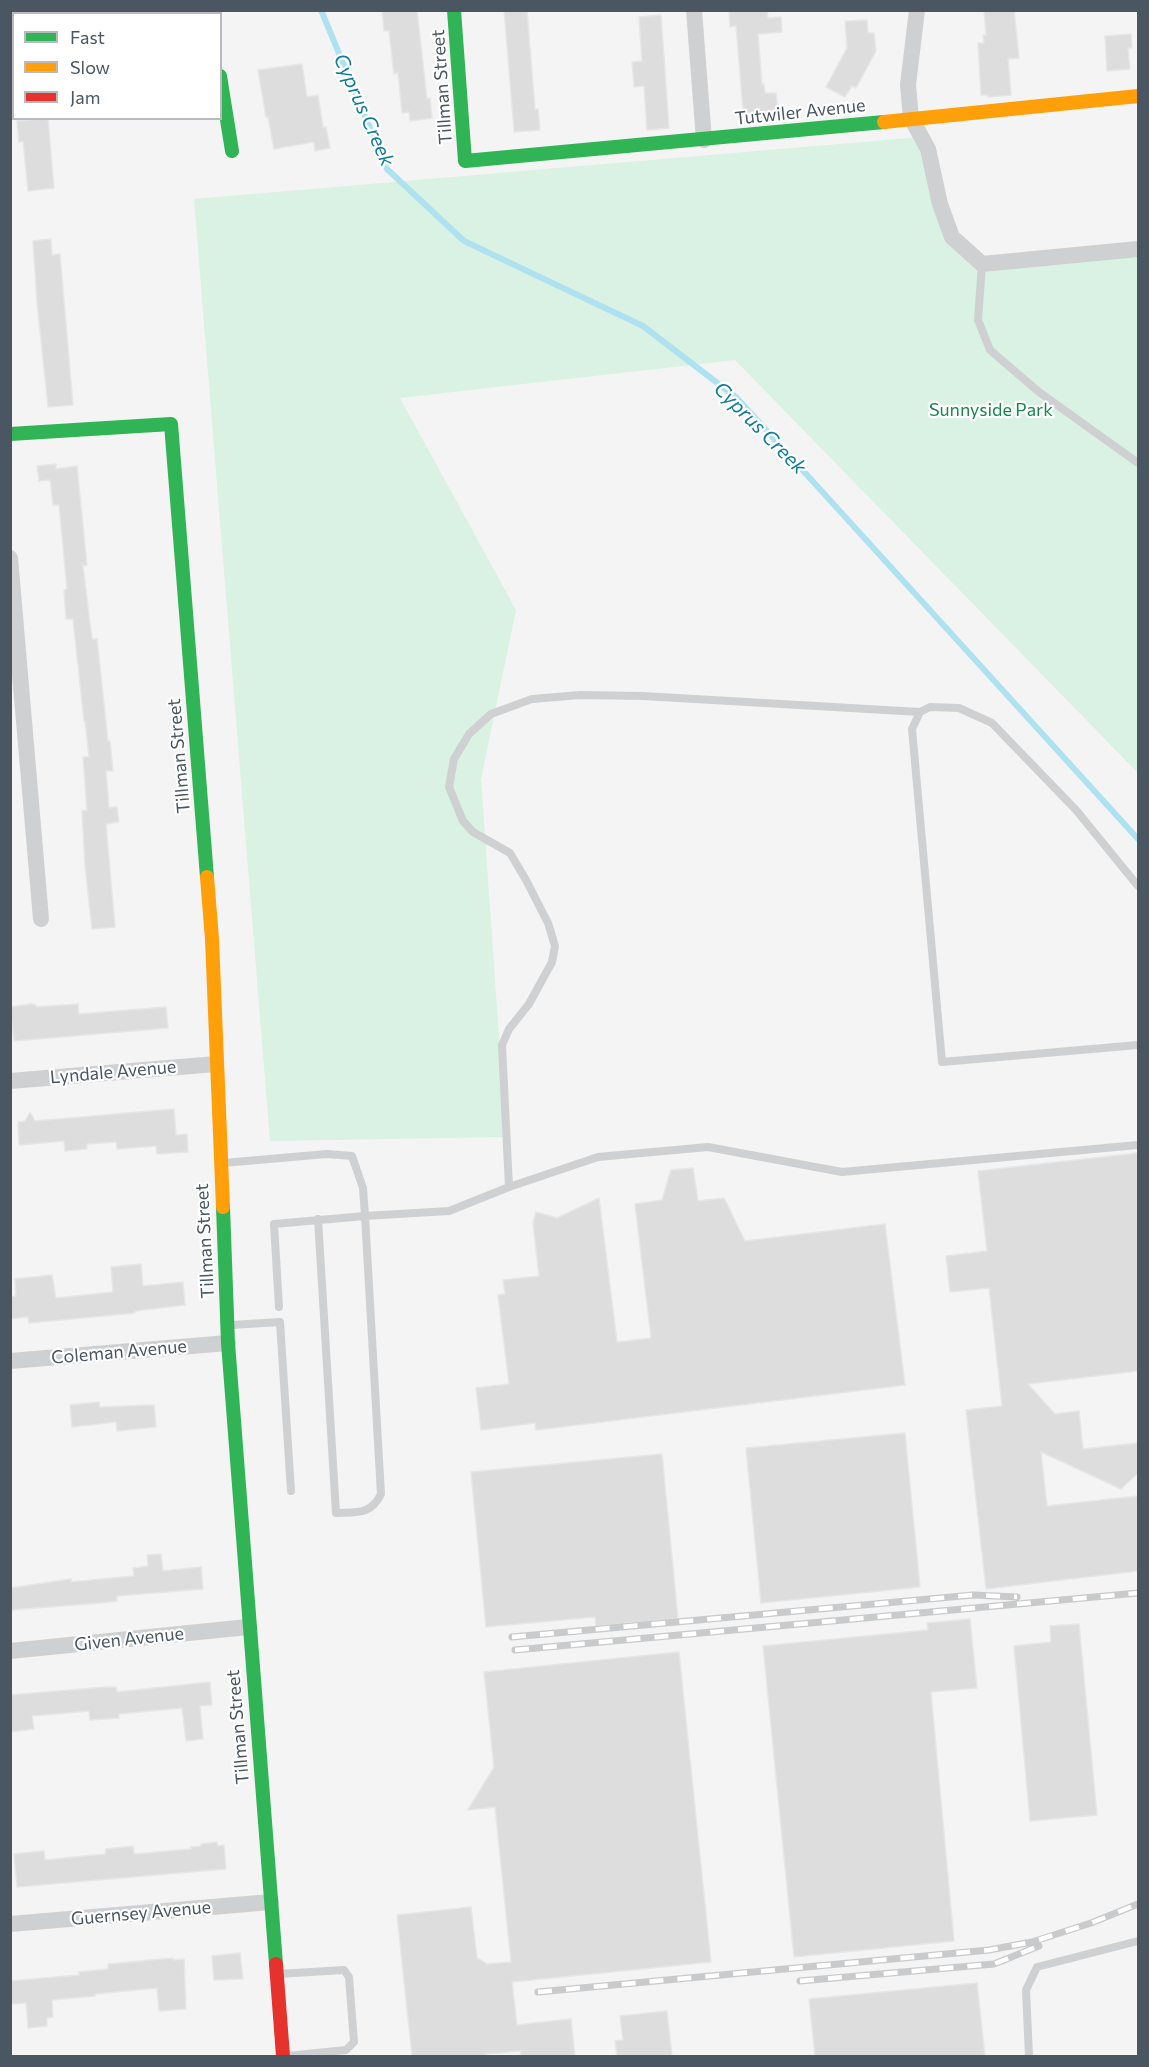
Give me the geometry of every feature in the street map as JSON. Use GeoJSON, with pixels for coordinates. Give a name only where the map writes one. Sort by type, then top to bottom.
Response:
{"type":"FeatureCollection","features":[{"type":"Feature","properties":{"kind":"street","name":"Tillman Street"},"geometry":{"type":"LineString","coordinates":[[454,10],[465,161]]}},
{"type":"Feature","properties":{"kind":"street"},"geometry":{"type":"LineString","coordinates":[[694,10],[704,140]]}},
{"type":"Feature","properties":{"kind":"street"},"geometry":{"type":"LineString","coordinates":[[917,10],[908,85],[911,118],[928,149],[940,204],[952,237],[981,264],[1138,249]]}},
{"type":"Feature","properties":{"kind":"street"},"geometry":{"type":"LineString","coordinates":[[222,88],[232,151]]}},
{"type":"Feature","properties":{"kind":"street","name":"Tutwiler Avenue"},"geometry":{"type":"LineString","coordinates":[[465,161],[704,140],[1138,96]]}},
{"type":"Feature","properties":{"kind":"street","name":"Tillman Street"},"geometry":{"type":"LineString","coordinates":[[10,434],[171,424],[212,939],[228,1343],[271,1902],[286,2056]]}},
{"type":"Feature","properties":{"kind":"street"},"geometry":{"type":"LineString","coordinates":[[10,558],[17,722],[41,919]]}},
{"type":"Feature","properties":{"kind":"street","name":"Lyndale Avenue"},"geometry":{"type":"LineString","coordinates":[[10,1081],[216,1064]]}},
{"type":"Feature","properties":{"kind":"street","name":"Coleman Avenue"},"geometry":{"type":"LineString","coordinates":[[10,1361],[228,1343]]}},
{"type":"Feature","properties":{"kind":"street","name":"Given Avenue"},"geometry":{"type":"LineString","coordinates":[[10,1650],[249,1628]]}},
{"type":"Feature","properties":{"kind":"street","name":"Guernsey Avenue"},"geometry":{"type":"LineString","coordinates":[[10,1924],[271,1902]]}},
{"type":"Feature","properties":{"kind":"lane"},"geometry":{"type":"LineString","coordinates":[[981,264],[978,320],[990,350],[1039,392],[1138,463]]}},
{"type":"Feature","properties":{"kind":"lane"},"geometry":{"type":"LineString","coordinates":[[509,1187],[502,1044],[509,1029],[529,1004],[552,962],[555,946],[548,924],[510,854],[473,832],[463,821],[449,787],[454,759],[468,734],[491,714],[532,699],[580,695],[643,696],[920,712],[930,707],[958,708],[992,723],[1076,810],[1138,886]]}},
{"type":"Feature","properties":{"kind":"lane"},"geometry":{"type":"LineString","coordinates":[[920,712],[912,729],[942,1062],[1138,1045]]}},
{"type":"Feature","properties":{"kind":"lane"},"geometry":{"type":"LineString","coordinates":[[279,1307],[274,1224],[448,1212],[509,1187],[598,1157],[708,1147],[842,1172],[1138,1145]]}},
{"type":"Feature","properties":{"kind":"lane"},"geometry":{"type":"LineString","coordinates":[[220,1163],[327,1154],[352,1156],[363,1188],[381,1494],[376,1504],[365,1511],[336,1513],[318,1220]]}},
{"type":"Feature","properties":{"kind":"lane"},"geometry":{"type":"LineString","coordinates":[[227,1325],[280,1322],[291,1491]]}},
{"type":"Feature","properties":{"kind":"lane"},"geometry":{"type":"LineString","coordinates":[[1029,2056],[1026,1990],[1037,1967],[1138,1941]]}},
{"type":"Feature","properties":{"kind":"lane"},"geometry":{"type":"LineString","coordinates":[[277,1974],[344,1970],[349,1977],[354,2042],[346,2049],[286,2056]]}},
{"type":"Feature","properties":{"kind":"green space","name":"Sunnyside Park"},"geometry":{"type":"Polygon","coordinates":[[[921,137],[952,237],[981,264],[1138,249],[1138,773],[735,360],[400,398],[516,610],[481,779],[506,1137],[270,1141],[194,199],[921,137]]]}},
{"type":"Feature","properties":{"kind":"building"},"geometry":{"type":"Polygon","coordinates":[[[382,10],[417,10],[427,99],[430,98],[432,118],[410,121],[409,112],[402,113],[398,73],[394,74],[389,31],[384,31],[382,10]]]}},
{"type":"Feature","properties":{"kind":"building"},"geometry":{"type":"Polygon","coordinates":[[[504,10],[527,10],[535,109],[538,109],[540,130],[514,132],[504,10]]]}},
{"type":"Feature","properties":{"kind":"building"},"geometry":{"type":"Polygon","coordinates":[[[767,10],[768,18],[781,17],[782,32],[758,34],[762,85],[764,84],[765,93],[776,93],[779,118],[744,122],[736,26],[730,27],[729,11],[767,10]]]}},
{"type":"Feature","properties":{"kind":"building"},"geometry":{"type":"Polygon","coordinates":[[[984,10],[1014,10],[1019,58],[1008,59],[1011,95],[988,97],[988,95],[981,95],[978,43],[984,43],[983,35],[986,35],[984,10]]]}},
{"type":"Feature","properties":{"kind":"building"},"geometry":{"type":"Polygon","coordinates":[[[661,15],[669,128],[647,130],[644,86],[634,87],[632,62],[642,61],[639,17],[661,15]]]}},
{"type":"Feature","properties":{"kind":"building"},"geometry":{"type":"Polygon","coordinates":[[[867,20],[868,33],[874,33],[876,51],[856,88],[852,86],[845,97],[826,87],[847,48],[845,21],[867,20]]]}},
{"type":"Feature","properties":{"kind":"building"},"geometry":{"type":"Polygon","coordinates":[[[1131,34],[1132,48],[1128,48],[1130,69],[1107,71],[1105,36],[1131,34]]]}},
{"type":"Feature","properties":{"kind":"building"},"geometry":{"type":"Polygon","coordinates":[[[302,64],[307,97],[318,95],[323,127],[326,127],[330,148],[315,151],[314,142],[274,149],[258,70],[302,64]]]}},
{"type":"Feature","properties":{"kind":"building"},"geometry":{"type":"Polygon","coordinates":[[[48,120],[54,188],[28,191],[23,141],[19,142],[17,121],[48,120]]]}},
{"type":"Feature","properties":{"kind":"building"},"geometry":{"type":"Polygon","coordinates":[[[51,239],[52,255],[60,254],[73,405],[48,407],[33,241],[51,239]]]}},
{"type":"Feature","properties":{"kind":"building"},"geometry":{"type":"Polygon","coordinates":[[[56,464],[56,469],[77,466],[87,565],[83,566],[92,639],[97,639],[113,771],[106,771],[109,808],[117,807],[119,822],[106,824],[115,927],[92,929],[82,811],[87,810],[83,757],[89,757],[73,619],[66,619],[64,590],[67,589],[59,505],[53,505],[50,480],[39,481],[37,466],[56,464]]]}},
{"type":"Feature","properties":{"kind":"building"},"geometry":{"type":"Polygon","coordinates":[[[31,1004],[36,1007],[78,1004],[79,1014],[166,1007],[168,1028],[14,1041],[10,1007],[31,1004]]]}},
{"type":"Feature","properties":{"kind":"building"},"geometry":{"type":"Polygon","coordinates":[[[174,1109],[176,1135],[187,1134],[188,1152],[157,1154],[156,1146],[117,1149],[116,1142],[87,1144],[87,1149],[65,1151],[64,1141],[19,1145],[18,1122],[25,1121],[30,1112],[35,1121],[174,1109]]]}},
{"type":"Feature","properties":{"kind":"building"},"geometry":{"type":"Polygon","coordinates":[[[1138,1153],[1138,1371],[1028,1384],[1055,1414],[1079,1411],[1083,1449],[1138,1443],[1138,1473],[1121,1489],[1041,1452],[1047,1506],[1138,1496],[1138,1571],[986,1589],[966,1410],[1002,1406],[989,1288],[950,1292],[946,1256],[987,1251],[978,1171],[1138,1153]]]}},
{"type":"Feature","properties":{"kind":"building"},"geometry":{"type":"Polygon","coordinates":[[[693,1168],[698,1201],[724,1198],[745,1241],[885,1224],[905,1385],[536,1430],[535,1423],[481,1430],[476,1388],[509,1384],[498,1295],[505,1294],[503,1280],[539,1276],[533,1223],[536,1212],[557,1218],[599,1198],[617,1342],[651,1338],[635,1204],[662,1200],[671,1170],[693,1168]]]}},
{"type":"Feature","properties":{"kind":"building"},"geometry":{"type":"Polygon","coordinates":[[[141,1264],[143,1286],[183,1282],[185,1305],[135,1311],[135,1313],[29,1323],[28,1317],[10,1319],[10,1297],[16,1296],[15,1279],[52,1275],[56,1298],[113,1292],[111,1267],[141,1264]]]}},
{"type":"Feature","properties":{"kind":"building"},"geometry":{"type":"Polygon","coordinates":[[[99,1402],[100,1407],[154,1405],[156,1427],[117,1431],[116,1422],[72,1427],[70,1405],[99,1402]]]}},
{"type":"Feature","properties":{"kind":"building"},"geometry":{"type":"Polygon","coordinates":[[[905,1433],[920,1587],[761,1603],[746,1448],[905,1433]]]}},
{"type":"Feature","properties":{"kind":"building"},"geometry":{"type":"Polygon","coordinates":[[[662,1454],[678,1619],[596,1626],[595,1617],[486,1627],[471,1472],[662,1454]]]}},
{"type":"Feature","properties":{"kind":"building"},"geometry":{"type":"Polygon","coordinates":[[[161,1554],[163,1571],[201,1567],[203,1589],[117,1596],[117,1601],[100,1603],[10,1610],[10,1588],[71,1579],[71,1582],[134,1576],[133,1568],[148,1566],[147,1555],[161,1554]]]}},
{"type":"Feature","properties":{"kind":"building"},"geometry":{"type":"Polygon","coordinates":[[[970,1619],[977,1688],[931,1692],[954,1941],[794,1957],[763,1646],[928,1630],[927,1623],[970,1619]]]}},
{"type":"Feature","properties":{"kind":"building"},"geometry":{"type":"Polygon","coordinates":[[[1079,1624],[1097,1815],[1030,1821],[1014,1646],[1051,1642],[1050,1626],[1079,1624]]]}},
{"type":"Feature","properties":{"kind":"building"},"geometry":{"type":"Polygon","coordinates":[[[679,1652],[711,1962],[512,1982],[517,2025],[571,2019],[575,2056],[521,2056],[520,2051],[486,2054],[487,2056],[412,2056],[397,1915],[471,1907],[477,1958],[487,1964],[511,1962],[495,1807],[468,1810],[494,1767],[484,1672],[679,1652]]]}},
{"type":"Feature","properties":{"kind":"building"},"geometry":{"type":"Polygon","coordinates":[[[210,1682],[212,1705],[200,1706],[203,1739],[186,1741],[182,1708],[119,1714],[119,1718],[90,1720],[89,1711],[32,1716],[34,1729],[10,1732],[10,1695],[105,1687],[116,1687],[117,1692],[210,1682]]]}},
{"type":"Feature","properties":{"kind":"building"},"geometry":{"type":"Polygon","coordinates":[[[217,1842],[218,1846],[224,1845],[226,1869],[17,1887],[14,1854],[44,1851],[45,1860],[105,1854],[106,1849],[133,1846],[134,1854],[191,1849],[201,1844],[217,1842]]]}},
{"type":"Feature","properties":{"kind":"building"},"geometry":{"type":"Polygon","coordinates":[[[240,1953],[243,1979],[214,1980],[212,1956],[240,1953]]]}},
{"type":"Feature","properties":{"kind":"building"},"geometry":{"type":"Polygon","coordinates":[[[173,1958],[173,1960],[184,1959],[186,2009],[159,2011],[157,1988],[95,1994],[95,1996],[52,2000],[53,2017],[47,2018],[47,2026],[28,2028],[26,2003],[10,2004],[10,1981],[79,1975],[79,1972],[108,1969],[108,1964],[173,1958]]]}},
{"type":"Feature","properties":{"kind":"building"},"geometry":{"type":"Polygon","coordinates":[[[977,1983],[985,2056],[815,2056],[809,1999],[977,1983]]]}},
{"type":"Feature","properties":{"kind":"building"},"geometry":{"type":"Polygon","coordinates":[[[667,2011],[672,2056],[617,2056],[615,2041],[623,2040],[620,2016],[667,2011]]]}},
{"type":"Feature","properties":{"kind":"waterway","name":"Cyprus Creek"},"geometry":{"type":"LineString","coordinates":[[321,10],[387,169],[464,241],[643,326],[737,398],[1138,839]]}},
{"type":"Feature","properties":{"kind":"railway"},"geometry":{"type":"LineString","coordinates":[[515,1650],[1138,1593]]}},
{"type":"Feature","properties":{"kind":"railway"},"geometry":{"type":"LineString","coordinates":[[512,1637],[973,1595],[1017,1597]]}},
{"type":"Feature","properties":{"kind":"railway"},"geometry":{"type":"LineString","coordinates":[[538,1992],[989,1950],[1032,1942],[1091,1923],[1138,1904]]}},
{"type":"Feature","properties":{"kind":"railway"},"geometry":{"type":"LineString","coordinates":[[800,1981],[994,1964],[1039,1946]]}},
{"type":"Feature","properties":{"kind":"traffic: fast"},"geometry":{"type":"LineString","coordinates":[[454,10],[465,161],[884,122]]}},
{"type":"Feature","properties":{"kind":"traffic: fast"},"geometry":{"type":"LineString","coordinates":[[222,88],[232,151]]}},
{"type":"Feature","properties":{"kind":"traffic: fast"},"geometry":{"type":"LineString","coordinates":[[10,434],[171,424],[207,877]]}},
{"type":"Feature","properties":{"kind":"traffic: fast"},"geometry":{"type":"LineString","coordinates":[[223,1207],[228,1343],[276,1964]]}},
{"type":"Feature","properties":{"kind":"traffic: slow"},"geometry":{"type":"LineString","coordinates":[[884,122],[1138,96]]}},
{"type":"Feature","properties":{"kind":"traffic: slow"},"geometry":{"type":"LineString","coordinates":[[207,877],[212,939],[223,1207]]}},
{"type":"Feature","properties":{"kind":"traffic: jam"},"geometry":{"type":"LineString","coordinates":[[276,1964],[283,2056]]}}]}
